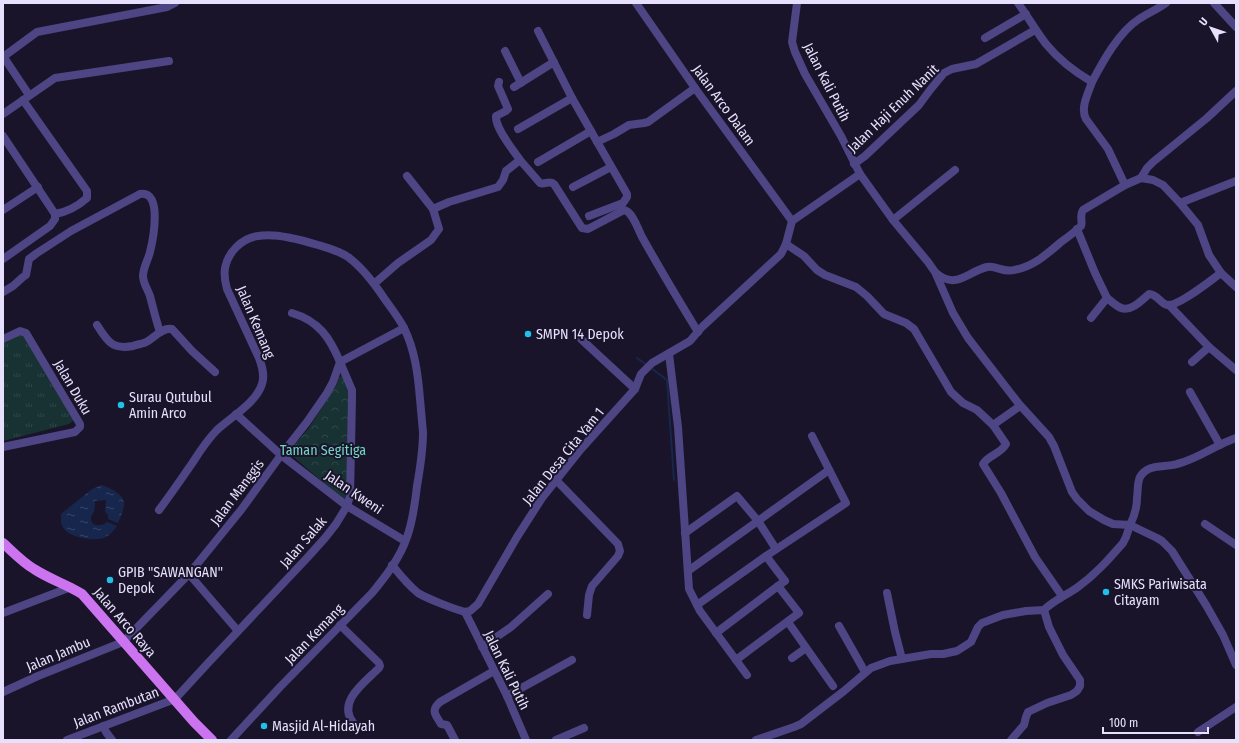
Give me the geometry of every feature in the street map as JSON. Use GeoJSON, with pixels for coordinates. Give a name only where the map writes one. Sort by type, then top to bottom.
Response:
{"type":"FeatureCollection","features":[{"type":"Feature","properties":{"kind":"main road","name":"Jalan Arco Raya"},"geometry":{"type":"LineString","coordinates":[[3,542],[33,569],[71,587],[82,594],[123,642],[212,740]]}},
{"type":"Feature","properties":{"kind":"street"},"geometry":{"type":"LineString","coordinates":[[55,214],[68,210],[82,203],[87,198],[87,191],[26,97],[3,57],[37,32],[167,7],[175,3]]}},
{"type":"Feature","properties":{"kind":"street","name":"Jalan Arco Dalam"},"geometry":{"type":"LineString","coordinates":[[636,3],[695,88],[792,221]]}},
{"type":"Feature","properties":{"kind":"street","name":"Jalan Kali Putih"},"geometry":{"type":"LineString","coordinates":[[797,3],[792,42],[805,74],[841,136],[857,169],[893,220],[936,272]]}},
{"type":"Feature","properties":{"kind":"street"},"geometry":{"type":"LineString","coordinates":[[1018,3],[1053,52],[1070,67],[1092,82]]}},
{"type":"Feature","properties":{"kind":"street"},"geometry":{"type":"LineString","coordinates":[[1125,185],[1108,149],[1083,114],[1083,108],[1092,82],[1099,69],[1124,33],[1139,19],[1166,3]]}},
{"type":"Feature","properties":{"kind":"street"},"geometry":{"type":"LineString","coordinates":[[1214,3],[1236,27]]}},
{"type":"Feature","properties":{"kind":"street"},"geometry":{"type":"LineString","coordinates":[[985,38],[1026,14]]}},
{"type":"Feature","properties":{"kind":"street","name":"Jalan Haji Enuh Nanit"},"geometry":{"type":"LineString","coordinates":[[792,221],[857,169],[864,156],[919,104],[944,73],[952,69],[976,64],[1036,30]]}},
{"type":"Feature","properties":{"kind":"street"},"geometry":{"type":"LineString","coordinates":[[538,31],[572,98],[624,189],[627,197],[623,203],[589,216]]}},
{"type":"Feature","properties":{"kind":"street"},"geometry":{"type":"LineString","coordinates":[[504,51],[518,85],[554,62]]}},
{"type":"Feature","properties":{"kind":"street"},"geometry":{"type":"LineString","coordinates":[[3,114],[26,97],[58,77],[169,61]]}},
{"type":"Feature","properties":{"kind":"street"},"geometry":{"type":"LineString","coordinates":[[499,82],[498,86],[508,109],[496,116],[496,120],[503,135],[520,160],[540,183],[542,184],[549,182],[554,184],[582,228],[588,230],[624,210],[627,210],[670,288],[698,332]]}},
{"type":"Feature","properties":{"kind":"street"},"geometry":{"type":"LineString","coordinates":[[597,142],[629,125],[648,122],[695,88]]}},
{"type":"Feature","properties":{"kind":"street"},"geometry":{"type":"LineString","coordinates":[[1141,178],[1153,162],[1207,118],[1236,91]]}},
{"type":"Feature","properties":{"kind":"street"},"geometry":{"type":"LineString","coordinates":[[518,129],[572,98]]}},
{"type":"Feature","properties":{"kind":"street"},"geometry":{"type":"LineString","coordinates":[[538,162],[591,131]]}},
{"type":"Feature","properties":{"kind":"street"},"geometry":{"type":"LineString","coordinates":[[3,136],[55,214],[55,220],[50,226],[3,259]]}},
{"type":"Feature","properties":{"kind":"street"},"geometry":{"type":"LineString","coordinates":[[433,209],[449,202],[498,187],[503,180],[506,171],[520,160]]}},
{"type":"Feature","properties":{"kind":"street"},"geometry":{"type":"LineString","coordinates":[[573,187],[611,167]]}},
{"type":"Feature","properties":{"kind":"street"},"geometry":{"type":"LineString","coordinates":[[893,220],[955,170]]}},
{"type":"Feature","properties":{"kind":"street"},"geometry":{"type":"LineString","coordinates":[[375,283],[398,263],[434,236],[439,229],[433,209],[407,176]]}},
{"type":"Feature","properties":{"kind":"street"},"geometry":{"type":"LineString","coordinates":[[936,272],[946,280],[952,281],[959,280],[987,267],[994,267],[1006,271],[1026,267],[1037,262],[1077,229],[1082,223],[1080,216],[1083,210],[1125,185],[1141,178],[1153,180],[1163,185],[1180,203],[1198,225],[1209,255],[1221,274],[1236,287]]}},
{"type":"Feature","properties":{"kind":"street"},"geometry":{"type":"LineString","coordinates":[[1180,203],[1236,181]]}},
{"type":"Feature","properties":{"kind":"street"},"geometry":{"type":"LineString","coordinates":[[3,210],[38,187]]}},
{"type":"Feature","properties":{"kind":"street"},"geometry":{"type":"LineString","coordinates":[[3,292],[26,275],[30,259],[37,253],[144,193],[149,195],[154,204],[155,217],[150,252],[143,277],[160,332]]}},
{"type":"Feature","properties":{"kind":"street"},"geometry":{"type":"LineString","coordinates":[[747,675],[700,611],[689,588],[678,427],[669,354],[687,343],[780,254],[786,244],[792,221]]}},
{"type":"Feature","properties":{"kind":"street"},"geometry":{"type":"LineString","coordinates":[[1077,229],[1094,273],[1108,298],[1120,308],[1126,309],[1135,305],[1149,294],[1152,294],[1165,304],[1169,305],[1209,347],[1236,370]]}},
{"type":"Feature","properties":{"kind":"street","name":"Jalan Kemang"},"geometry":{"type":"LineString","coordinates":[[159,510],[205,444],[217,430],[236,414],[259,391],[262,384],[264,377],[259,358],[247,330],[233,304],[225,278],[225,268],[228,260],[238,245],[247,239],[258,236],[300,239],[343,254],[375,283],[404,328],[410,343],[418,374],[422,431],[420,473],[412,522],[405,541],[392,565],[372,593],[280,687],[232,740]]}},
{"type":"Feature","properties":{"kind":"street"},"geometry":{"type":"LineString","coordinates":[[786,244],[804,256],[817,270],[825,275],[856,287],[884,314],[914,329],[951,392],[963,403],[977,410],[993,425],[1006,444],[1003,449],[985,460],[983,464],[1001,493],[1036,557],[1062,596]]}},
{"type":"Feature","properties":{"kind":"street"},"geometry":{"type":"LineString","coordinates":[[936,272],[953,313],[968,338],[1020,406],[1049,438],[1056,450],[1072,492],[1082,505],[1095,515],[1113,524],[1130,525],[1157,538],[1172,552],[1214,620],[1236,664]]}},
{"type":"Feature","properties":{"kind":"street"},"geometry":{"type":"LineString","coordinates":[[1169,305],[1187,297],[1221,274]]}},
{"type":"Feature","properties":{"kind":"street"},"geometry":{"type":"LineString","coordinates":[[1091,318],[1108,298]]}},
{"type":"Feature","properties":{"kind":"street"},"geometry":{"type":"LineString","coordinates":[[292,313],[302,316],[314,323],[323,332],[329,339],[340,362],[404,328]]}},
{"type":"Feature","properties":{"kind":"street"},"geometry":{"type":"LineString","coordinates":[[97,324],[105,338],[110,343],[118,347],[127,347],[146,342],[167,328],[172,329],[192,351],[215,372]]}},
{"type":"Feature","properties":{"kind":"street","name":"Jalan Duku"},"geometry":{"type":"LineString","coordinates":[[3,339],[20,331],[26,333],[80,424],[80,427],[75,432],[3,447]]}},
{"type":"Feature","properties":{"kind":"street"},"geometry":{"type":"LineString","coordinates":[[582,339],[635,389]]}},
{"type":"Feature","properties":{"kind":"street"},"geometry":{"type":"LineString","coordinates":[[1192,362],[1209,347]]}},
{"type":"Feature","properties":{"kind":"street","name":"Jalan Desa Cita Yam 1"},"geometry":{"type":"LineString","coordinates":[[465,612],[473,609],[482,598],[517,537],[542,498],[556,480],[581,449],[635,389],[641,374],[652,363],[669,354]]}},
{"type":"Feature","properties":{"kind":"street","name":"Jalan Manggis"},"geometry":{"type":"LineString","coordinates":[[123,642],[189,574],[242,510],[327,393],[333,382],[340,362]]}},
{"type":"Feature","properties":{"kind":"street","name":"Jalan Salak"},"geometry":{"type":"LineString","coordinates":[[175,699],[316,548],[336,524],[347,506],[350,496],[352,390],[340,362]]}},
{"type":"Feature","properties":{"kind":"street"},"geometry":{"type":"LineString","coordinates":[[1190,392],[1220,445]]}},
{"type":"Feature","properties":{"kind":"street"},"geometry":{"type":"LineString","coordinates":[[993,425],[1020,406]]}},
{"type":"Feature","properties":{"kind":"street","name":"Jalan Kweni"},"geometry":{"type":"LineString","coordinates":[[236,414],[281,455],[347,506],[405,541]]}},
{"type":"Feature","properties":{"kind":"street"},"geometry":{"type":"LineString","coordinates":[[697,605],[776,549],[846,503],[812,436]]}},
{"type":"Feature","properties":{"kind":"street"},"geometry":{"type":"LineString","coordinates":[[756,740],[765,739],[801,724],[871,668],[890,661],[957,651],[970,642],[978,627],[982,623],[1003,615],[1026,610],[1044,610],[1062,596],[1077,588],[1096,574],[1123,542],[1133,520],[1139,481],[1144,472],[1152,467],[1187,462],[1236,438]]}},
{"type":"Feature","properties":{"kind":"street"},"geometry":{"type":"LineString","coordinates":[[688,571],[829,470]]}},
{"type":"Feature","properties":{"kind":"street"},"geometry":{"type":"LineString","coordinates":[[556,480],[618,544],[620,551],[618,556],[592,586],[589,595],[587,615]]}},
{"type":"Feature","properties":{"kind":"street"},"geometry":{"type":"LineString","coordinates":[[685,533],[737,496],[758,521],[776,549]]}},
{"type":"Feature","properties":{"kind":"street"},"geometry":{"type":"LineString","coordinates":[[1205,524],[1236,545]]}},
{"type":"Feature","properties":{"kind":"street"},"geometry":{"type":"LineString","coordinates":[[716,633],[785,581],[766,556]]}},
{"type":"Feature","properties":{"kind":"street"},"geometry":{"type":"LineString","coordinates":[[392,565],[408,584],[418,593],[465,612]]}},
{"type":"Feature","properties":{"kind":"street"},"geometry":{"type":"LineString","coordinates":[[189,574],[238,631]]}},
{"type":"Feature","properties":{"kind":"street"},"geometry":{"type":"LineString","coordinates":[[736,660],[799,613],[778,586]]}},
{"type":"Feature","properties":{"kind":"street"},"geometry":{"type":"LineString","coordinates":[[3,613],[71,587]]}},
{"type":"Feature","properties":{"kind":"street"},"geometry":{"type":"LineString","coordinates":[[887,593],[902,659]]}},
{"type":"Feature","properties":{"kind":"street"},"geometry":{"type":"LineString","coordinates":[[482,647],[511,627],[548,594]]}},
{"type":"Feature","properties":{"kind":"street"},"geometry":{"type":"LineString","coordinates":[[1011,740],[1022,727],[1028,712],[1047,703],[1071,695],[1077,691],[1080,686],[1080,680],[1066,660],[1048,624],[1044,610]]}},
{"type":"Feature","properties":{"kind":"street","name":"Jalan Kali Putih"},"geometry":{"type":"LineString","coordinates":[[465,612],[507,696],[526,740]]}},
{"type":"Feature","properties":{"kind":"street"},"geometry":{"type":"LineString","coordinates":[[788,622],[833,686]]}},
{"type":"Feature","properties":{"kind":"street"},"geometry":{"type":"LineString","coordinates":[[340,625],[379,663],[380,666],[354,693],[349,702],[348,714],[354,724]]}},
{"type":"Feature","properties":{"kind":"street"},"geometry":{"type":"LineString","coordinates":[[839,626],[865,672]]}},
{"type":"Feature","properties":{"kind":"street","name":"Jalan Jambu"},"geometry":{"type":"LineString","coordinates":[[3,692],[123,642]]}},
{"type":"Feature","properties":{"kind":"street"},"geometry":{"type":"LineString","coordinates":[[792,658],[806,648]]}},
{"type":"Feature","properties":{"kind":"street"},"geometry":{"type":"LineString","coordinates":[[507,696],[572,660]]}},
{"type":"Feature","properties":{"kind":"street"},"geometry":{"type":"LineString","coordinates":[[455,740],[447,725],[441,724],[436,716],[434,710],[435,707],[440,702],[494,671]]}},
{"type":"Feature","properties":{"kind":"street","name":"Jalan Rambutan"},"geometry":{"type":"LineString","coordinates":[[67,740],[175,699]]}},
{"type":"Feature","properties":{"kind":"street"},"geometry":{"type":"LineString","coordinates":[[1198,732],[1236,707]]}},
{"type":"Feature","properties":{"kind":"street"},"geometry":{"type":"LineString","coordinates":[[104,726],[106,732],[112,740]]}},
{"type":"Feature","properties":{"kind":"street"},"geometry":{"type":"LineString","coordinates":[[556,740],[584,728]]}},
{"type":"Feature","properties":{"kind":"green space"},"geometry":{"type":"Polygon","coordinates":[[[22,332],[75,419],[69,424],[3,441],[3,344],[22,332]]]}},
{"type":"Feature","properties":{"kind":"green space","name":"Taman Segitiga"},"geometry":{"type":"Polygon","coordinates":[[[342,376],[351,394],[347,451],[347,486],[345,499],[340,497],[288,452],[309,428],[337,384],[339,377],[342,376]]]}},
{"type":"Feature","properties":{"kind":"water"},"geometry":{"type":"Polygon","coordinates":[[[101,485],[113,490],[122,497],[124,501],[124,509],[118,523],[108,519],[108,515],[105,511],[106,500],[95,501],[95,509],[91,517],[92,523],[102,525],[107,522],[117,526],[106,537],[96,539],[78,537],[67,532],[62,526],[61,514],[92,489],[101,485]]]}},
{"type":"Feature","properties":{"kind":"waterway"},"geometry":{"type":"LineString","coordinates":[[637,358],[647,365]]}},
{"type":"Feature","properties":{"kind":"waterway"},"geometry":{"type":"LineString","coordinates":[[651,368],[667,380],[674,480]]}},
{"type":"Feature","properties":{"kind":"place","name":"SMPN 14 Depok"},"geometry":{"type":"Point","coordinates":[528,334]}},
{"type":"Feature","properties":{"kind":"place","name":"Surau Qutubul Amin Arco"},"geometry":{"type":"Point","coordinates":[121,405]}},
{"type":"Feature","properties":{"kind":"place","name":"GPIB \"SAWANGAN\" Depok"},"geometry":{"type":"Point","coordinates":[110,580]}},
{"type":"Feature","properties":{"kind":"place","name":"SMKS Pariwisata Citayam"},"geometry":{"type":"Point","coordinates":[1106,592]}},
{"type":"Feature","properties":{"kind":"place","name":"Masjid Al-Hidayah"},"geometry":{"type":"Point","coordinates":[264,726]}}]}
